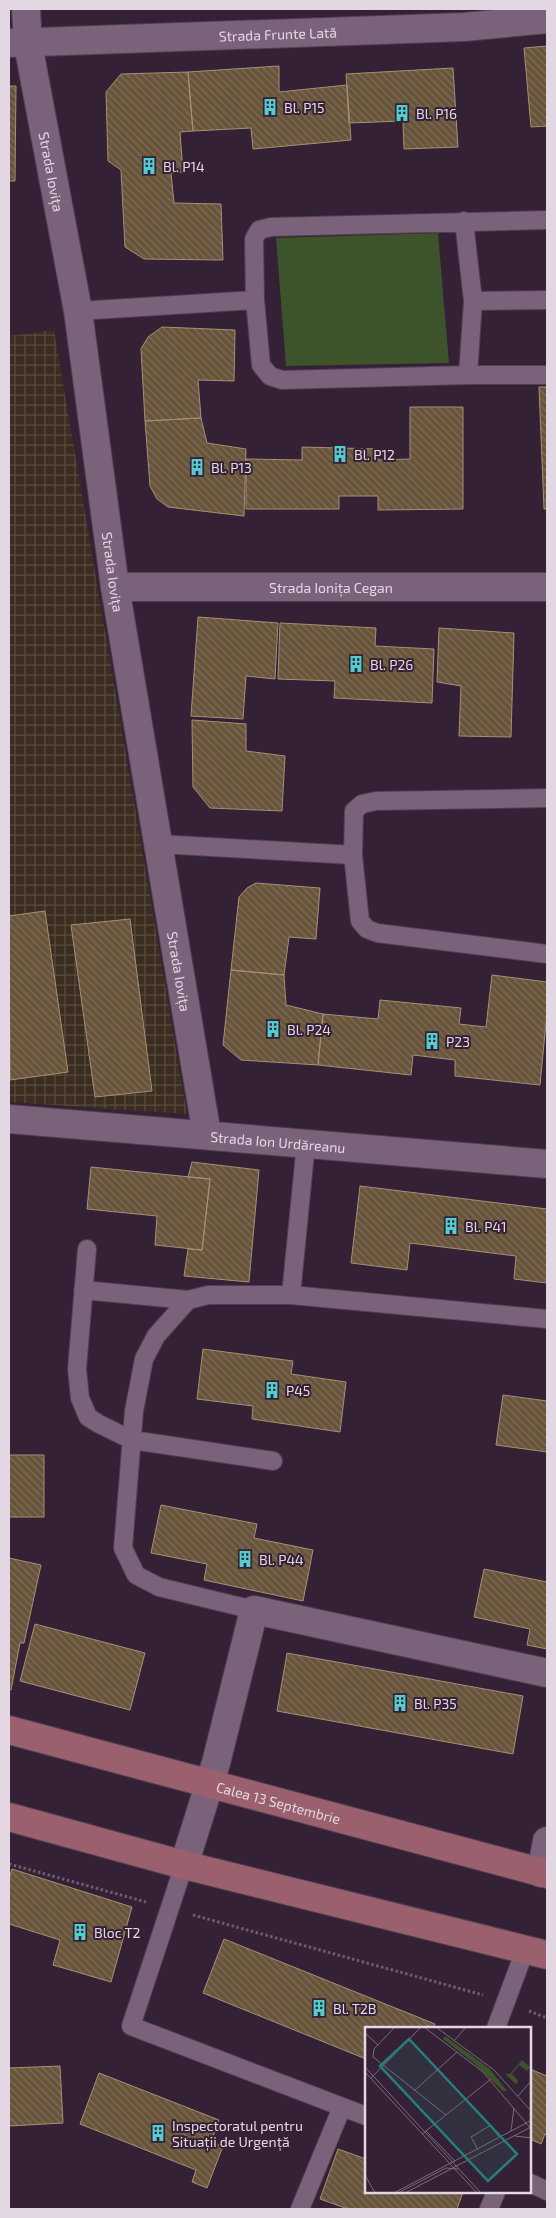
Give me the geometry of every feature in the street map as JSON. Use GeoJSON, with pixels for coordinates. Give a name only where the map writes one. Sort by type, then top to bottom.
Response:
{"type":"FeatureCollection","features":[{"type":"Feature","properties":{"kind":"main road","name":"Calea 13 Septembrie"},"geometry":{"type":"LineString","coordinates":[[9,1730],[544,1873]]}},
{"type":"Feature","properties":{"kind":"main road"},"geometry":{"type":"LineString","coordinates":[[9,1818],[184,1865],[536,1953]]}},
{"type":"Feature","properties":{"kind":"street","name":"Strada Iovița"},"geometry":{"type":"LineString","coordinates":[[26,9],[18,43],[78,311],[115,587],[207,1135]]}},
{"type":"Feature","properties":{"kind":"street","name":"Strada Frunte Lată"},"geometry":{"type":"LineString","coordinates":[[18,43],[464,28],[547,19]]}},
{"type":"Feature","properties":{"kind":"street","name":"Strada Ionița Cegan"},"geometry":{"type":"LineString","coordinates":[[115,587],[547,587]]}},
{"type":"Feature","properties":{"kind":"street","name":"Strada Ion Urdăreanu"},"geometry":{"type":"LineString","coordinates":[[9,1118],[547,1164]]}},
{"type":"Feature","properties":{"kind":"street"},"geometry":{"type":"LineString","coordinates":[[184,1865],[210,1784],[254,1610],[547,1673]]}},
{"type":"Feature","properties":{"kind":"street"},"geometry":{"type":"LineString","coordinates":[[544,1873],[547,1841]]}},
{"type":"Feature","properties":{"kind":"lane"},"geometry":{"type":"LineString","coordinates":[[547,220],[271,227],[259,230],[254,239],[255,300],[261,365],[270,376],[282,380],[547,375]]}},
{"type":"Feature","properties":{"kind":"lane"},"geometry":{"type":"LineString","coordinates":[[464,221],[473,301],[468,375]]}},
{"type":"Feature","properties":{"kind":"lane"},"geometry":{"type":"LineString","coordinates":[[78,311],[255,300]]}},
{"type":"Feature","properties":{"kind":"lane"},"geometry":{"type":"LineString","coordinates":[[473,301],[547,300]]}},
{"type":"Feature","properties":{"kind":"lane"},"geometry":{"type":"LineString","coordinates":[[547,798],[376,801],[362,804],[354,811],[353,855],[360,921],[367,930],[377,933],[547,954]]}},
{"type":"Feature","properties":{"kind":"lane"},"geometry":{"type":"LineString","coordinates":[[159,844],[353,855]]}},
{"type":"Feature","properties":{"kind":"lane"},"geometry":{"type":"LineString","coordinates":[[291,1295],[306,1143]]}},
{"type":"Feature","properties":{"kind":"lane"},"geometry":{"type":"LineString","coordinates":[[87,1249],[77,1369],[80,1398],[88,1417],[132,1440],[273,1461]]}},
{"type":"Feature","properties":{"kind":"lane"},"geometry":{"type":"LineString","coordinates":[[83,1290],[188,1300],[208,1295],[291,1295],[547,1319]]}},
{"type":"Feature","properties":{"kind":"lane"},"geometry":{"type":"LineString","coordinates":[[188,1300],[156,1336],[144,1359],[134,1411],[123,1548],[136,1575],[158,1587],[254,1610]]}},
{"type":"Feature","properties":{"kind":"lane"},"geometry":{"type":"LineString","coordinates":[[184,1865],[131,2026],[365,2116]]}},
{"type":"Feature","properties":{"kind":"lane"},"geometry":{"type":"LineString","coordinates":[[496,2027],[507,2001],[536,1953]]}},
{"type":"Feature","properties":{"kind":"lane"},"geometry":{"type":"LineString","coordinates":[[300,2209],[342,2107]]}},
{"type":"Feature","properties":{"kind":"lane"},"geometry":{"type":"LineString","coordinates":[[531,2183],[547,2191]]}},
{"type":"Feature","properties":{"kind":"lane"},"geometry":{"type":"LineString","coordinates":[[489,2209],[496,2193]]}},
{"type":"Feature","properties":{"kind":"path"},"geometry":{"type":"LineString","coordinates":[[9,1864],[507,2001],[547,2018]]}},
{"type":"Feature","properties":{"kind":"shaded area"},"geometry":{"type":"Polygon","coordinates":[[[54,330],[187,1114],[9,1102],[9,336],[54,330]]]}},
{"type":"Feature","properties":{"kind":"green space"},"geometry":{"type":"Polygon","coordinates":[[[438,233],[449,363],[286,366],[276,238],[438,233]]]}},
{"type":"Feature","properties":{"kind":"building"},"geometry":{"type":"Polygon","coordinates":[[[547,46],[547,126],[531,127],[524,48],[547,46]]]}},
{"type":"Feature","properties":{"kind":"building","name":"Bl. P15"},"geometry":{"type":"Polygon","coordinates":[[[279,66],[279,92],[347,85],[351,140],[253,149],[251,128],[193,131],[188,72],[279,66]]]}},
{"type":"Feature","properties":{"kind":"building","name":"Bl. P16"},"geometry":{"type":"Polygon","coordinates":[[[453,68],[458,147],[404,149],[403,121],[349,123],[346,74],[453,68]]]}},
{"type":"Feature","properties":{"kind":"building","name":"Bl. P14"},"geometry":{"type":"Polygon","coordinates":[[[188,72],[193,131],[180,132],[183,172],[171,173],[174,203],[221,204],[223,260],[144,259],[125,247],[121,170],[108,161],[106,92],[121,74],[188,72]]]}},
{"type":"Feature","properties":{"kind":"building"},"geometry":{"type":"Polygon","coordinates":[[[9,86],[16,86],[15,181],[9,181],[9,86]]]}},
{"type":"Feature","properties":{"kind":"building"},"geometry":{"type":"Polygon","coordinates":[[[162,327],[235,330],[234,381],[198,380],[201,418],[145,421],[141,349],[148,337],[162,327]]]}},
{"type":"Feature","properties":{"kind":"building"},"geometry":{"type":"Polygon","coordinates":[[[539,387],[547,387],[547,509],[544,509],[539,387]]]}},
{"type":"Feature","properties":{"kind":"building","name":"Bl. P12"},"geometry":{"type":"Polygon","coordinates":[[[410,407],[463,407],[463,509],[378,510],[378,496],[339,496],[339,509],[246,509],[246,459],[302,460],[302,447],[378,449],[378,460],[410,459],[410,407]]]}},
{"type":"Feature","properties":{"kind":"building","name":"Bl. P13"},"geometry":{"type":"Polygon","coordinates":[[[201,418],[207,443],[246,449],[244,516],[168,507],[157,499],[150,486],[145,421],[201,418]]]}},
{"type":"Feature","properties":{"kind":"building"},"geometry":{"type":"Polygon","coordinates":[[[198,617],[278,623],[275,679],[246,676],[243,719],[191,716],[198,617]]]}},
{"type":"Feature","properties":{"kind":"building","name":"Bl. P26"},"geometry":{"type":"Polygon","coordinates":[[[280,623],[376,628],[375,646],[434,649],[432,703],[334,698],[335,681],[278,679],[280,623]]]}},
{"type":"Feature","properties":{"kind":"building"},"geometry":{"type":"Polygon","coordinates":[[[439,628],[514,633],[511,737],[459,736],[461,686],[437,682],[439,628]]]}},
{"type":"Feature","properties":{"kind":"building"},"geometry":{"type":"Polygon","coordinates":[[[192,720],[246,724],[246,751],[285,756],[282,811],[210,808],[193,787],[192,720]]]}},
{"type":"Feature","properties":{"kind":"building"},"geometry":{"type":"Polygon","coordinates":[[[256,883],[320,888],[316,939],[289,937],[284,975],[231,970],[239,897],[247,888],[256,883]]]}},
{"type":"Feature","properties":{"kind":"building"},"geometry":{"type":"Polygon","coordinates":[[[45,911],[68,1072],[10,1080],[9,916],[45,911]]]}},
{"type":"Feature","properties":{"kind":"building"},"geometry":{"type":"Polygon","coordinates":[[[130,919],[152,1091],[95,1097],[71,925],[130,919]]]}},
{"type":"Feature","properties":{"kind":"building","name":"Bl. P24"},"geometry":{"type":"Polygon","coordinates":[[[231,970],[284,975],[286,1005],[323,1014],[318,1065],[241,1060],[223,1045],[231,970]]]}},
{"type":"Feature","properties":{"kind":"building","name":"P23"},"geometry":{"type":"Polygon","coordinates":[[[492,975],[547,982],[547,1012],[540,1085],[455,1076],[455,1060],[413,1055],[411,1075],[318,1065],[323,1014],[378,1019],[380,1000],[461,1008],[459,1024],[486,1027],[492,975]]]}},
{"type":"Feature","properties":{"kind":"building"},"geometry":{"type":"Polygon","coordinates":[[[192,1162],[259,1170],[249,1282],[184,1276],[188,1249],[202,1250],[210,1179],[188,1177],[192,1162]]]}},
{"type":"Feature","properties":{"kind":"building"},"geometry":{"type":"Polygon","coordinates":[[[91,1167],[210,1179],[202,1250],[155,1245],[157,1216],[87,1209],[91,1167]]]}},
{"type":"Feature","properties":{"kind":"building","name":"Bl. P41"},"geometry":{"type":"Polygon","coordinates":[[[360,1186],[547,1209],[547,1283],[514,1279],[516,1256],[410,1243],[407,1270],[351,1263],[360,1186]]]}},
{"type":"Feature","properties":{"kind":"building","name":"P45"},"geometry":{"type":"Polygon","coordinates":[[[203,1349],[293,1361],[291,1374],[346,1382],[340,1432],[252,1419],[253,1406],[197,1399],[203,1349]]]}},
{"type":"Feature","properties":{"kind":"building"},"geometry":{"type":"Polygon","coordinates":[[[503,1395],[547,1401],[547,1452],[496,1445],[503,1395]]]}},
{"type":"Feature","properties":{"kind":"building"},"geometry":{"type":"Polygon","coordinates":[[[9,1455],[44,1455],[44,1517],[9,1517],[9,1455]]]}},
{"type":"Feature","properties":{"kind":"building","name":"Bl. P44"},"geometry":{"type":"Polygon","coordinates":[[[161,1505],[257,1524],[254,1538],[313,1550],[303,1601],[204,1580],[207,1564],[151,1553],[161,1505]]]}},
{"type":"Feature","properties":{"kind":"building"},"geometry":{"type":"Polygon","coordinates":[[[9,1558],[41,1565],[24,1643],[20,1643],[11,1690],[9,1690],[9,1558]]]}},
{"type":"Feature","properties":{"kind":"building"},"geometry":{"type":"Polygon","coordinates":[[[484,1569],[547,1582],[547,1649],[527,1645],[530,1629],[474,1617],[484,1569]]]}},
{"type":"Feature","properties":{"kind":"building"},"geometry":{"type":"Polygon","coordinates":[[[35,1624],[145,1653],[130,1710],[20,1681],[35,1624]]]}},
{"type":"Feature","properties":{"kind":"building","name":"Bl. P35"},"geometry":{"type":"Polygon","coordinates":[[[287,1653],[523,1696],[513,1754],[277,1711],[287,1653]]]}},
{"type":"Feature","properties":{"kind":"building","name":"Bloc T2"},"geometry":{"type":"Polygon","coordinates":[[[12,1869],[132,1907],[111,1982],[53,1965],[60,1940],[9,1924],[9,1879],[12,1869]]]}},
{"type":"Feature","properties":{"kind":"building","name":"Bl. T2B"},"geometry":{"type":"Polygon","coordinates":[[[224,1939],[435,2024],[434,2027],[365,2027],[365,2059],[203,1993],[224,1939]]]}},
{"type":"Feature","properties":{"kind":"building"},"geometry":{"type":"Polygon","coordinates":[[[60,2066],[63,2123],[9,2126],[9,2068],[60,2066]]]}},
{"type":"Feature","properties":{"kind":"building"},"geometry":{"type":"Polygon","coordinates":[[[531,2069],[547,2076],[547,2135],[545,2134],[541,2144],[531,2139],[531,2069]]]}},
{"type":"Feature","properties":{"kind":"building","name":"Inspectoratul pentru Situații de Urgență"},"geometry":{"type":"Polygon","coordinates":[[[99,2073],[219,2120],[211,2142],[223,2146],[207,2188],[192,2182],[196,2170],[80,2124],[99,2073]]]}},
{"type":"Feature","properties":{"kind":"building"},"geometry":{"type":"Polygon","coordinates":[[[338,2149],[365,2159],[365,2193],[463,2193],[457,2209],[348,2209],[320,2199],[338,2149]]]}},
{"type":"Feature","properties":{"kind":"place","name":"Bl. P15"},"geometry":{"type":"Point","coordinates":[270,107]}},
{"type":"Feature","properties":{"kind":"place","name":"Bl. P16"},"geometry":{"type":"Point","coordinates":[402,113]}},
{"type":"Feature","properties":{"kind":"place","name":"Bl. P14"},"geometry":{"type":"Point","coordinates":[149,166]}},
{"type":"Feature","properties":{"kind":"place","name":"Bl. P12"},"geometry":{"type":"Point","coordinates":[340,454]}},
{"type":"Feature","properties":{"kind":"place","name":"Bl. P13"},"geometry":{"type":"Point","coordinates":[197,467]}},
{"type":"Feature","properties":{"kind":"place","name":"Bl. P26"},"geometry":{"type":"Point","coordinates":[356,664]}},
{"type":"Feature","properties":{"kind":"place","name":"Bl. P24"},"geometry":{"type":"Point","coordinates":[273,1029]}},
{"type":"Feature","properties":{"kind":"place","name":"P23"},"geometry":{"type":"Point","coordinates":[432,1041]}},
{"type":"Feature","properties":{"kind":"place","name":"Bl. P41"},"geometry":{"type":"Point","coordinates":[451,1226]}},
{"type":"Feature","properties":{"kind":"place","name":"P45"},"geometry":{"type":"Point","coordinates":[272,1390]}},
{"type":"Feature","properties":{"kind":"place","name":"Bl. P44"},"geometry":{"type":"Point","coordinates":[245,1559]}},
{"type":"Feature","properties":{"kind":"place","name":"Bl. P35"},"geometry":{"type":"Point","coordinates":[400,1703]}},
{"type":"Feature","properties":{"kind":"place","name":"Bloc T2"},"geometry":{"type":"Point","coordinates":[80,1932]}},
{"type":"Feature","properties":{"kind":"place","name":"Bl. T2B"},"geometry":{"type":"Point","coordinates":[319,2008]}},
{"type":"Feature","properties":{"kind":"place","name":"Inspectoratul pentru Situații de Urgență"},"geometry":{"type":"Point","coordinates":[158,2133]}}]}
